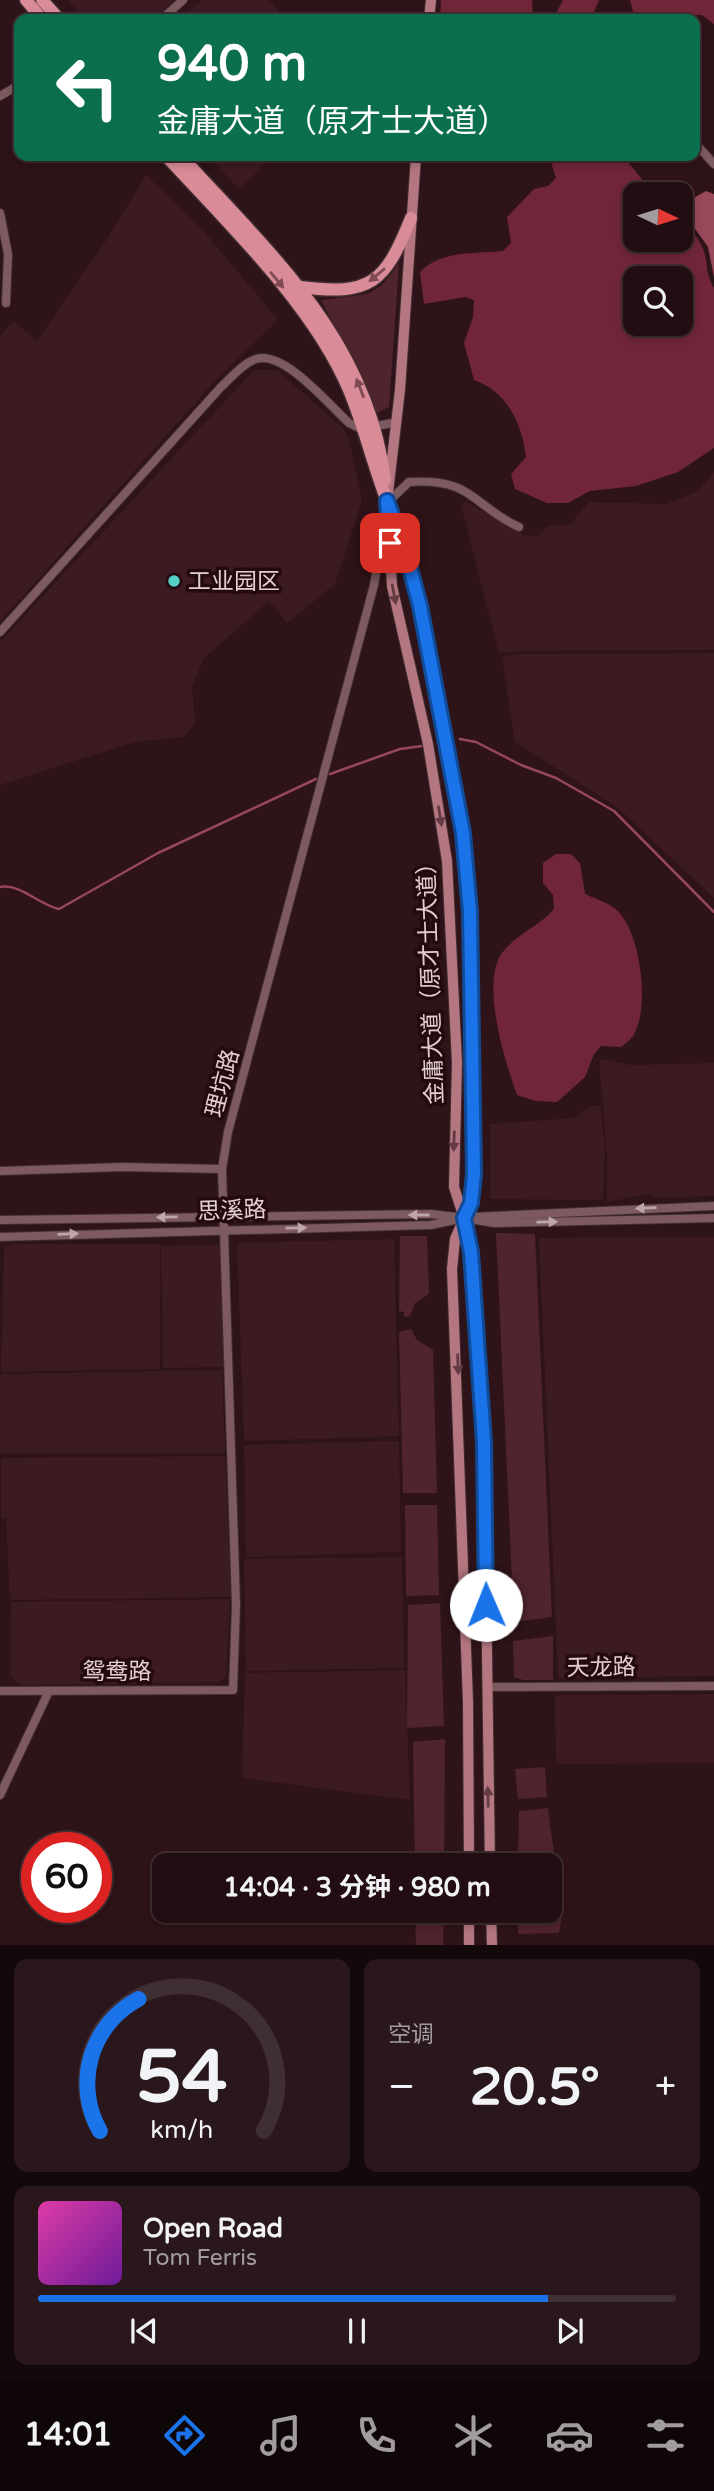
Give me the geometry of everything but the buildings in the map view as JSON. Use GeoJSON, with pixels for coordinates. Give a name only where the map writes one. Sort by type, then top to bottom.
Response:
{"type":"FeatureCollection","features":[{"type":"Feature","properties":{"kind":"highway"},"geometry":{"type":"LineString","coordinates":[[26,0],[38,14]]}},
{"type":"Feature","properties":{"kind":"highway"},"geometry":{"type":"LineString","coordinates":[[43,0],[55,14]]}},
{"type":"Feature","properties":{"kind":"highway"},"geometry":{"type":"LineString","coordinates":[[170,161],[292,297],[349,390],[387,501]]}},
{"type":"Feature","properties":{"kind":"highway"},"geometry":{"type":"LineString","coordinates":[[186,161],[300,287],[352,366],[380,443],[387,501]]}},
{"type":"Feature","properties":{"kind":"highway"},"geometry":{"type":"LineString","coordinates":[[300,287],[347,291],[379,277],[394,257],[411,218]]}},
{"type":"Feature","properties":{"kind":"main road"},"geometry":{"type":"LineString","coordinates":[[387,501],[397,422],[416,161]]}},
{"type":"Feature","properties":{"kind":"main road","name":"金庸大道（原才士大道）"},"geometry":{"type":"LineString","coordinates":[[387,501],[407,557],[420,606],[463,833],[470,912],[474,1174],[471,1203],[455,1240],[452,1269],[467,1663],[469,1853]]}},
{"type":"Feature","properties":{"kind":"main road","name":"金庸大道（原才士大道）"},"geometry":{"type":"LineString","coordinates":[[387,501],[392,586],[428,741],[447,861],[457,1063],[454,1180],[457,1203],[464,1218],[471,1252],[484,1442],[490,1853]]}},
{"type":"Feature","properties":{"kind":"main road"},"geometry":{"type":"LineString","coordinates":[[428,741],[445,738]]}},
{"type":"Feature","properties":{"kind":"main road"},"geometry":{"type":"LineString","coordinates":[[469,1923],[469,1945]]}},
{"type":"Feature","properties":{"kind":"main road"},"geometry":{"type":"LineString","coordinates":[[491,1923],[492,1945]]}},
{"type":"Feature","properties":{"kind":"street"},"geometry":{"type":"LineString","coordinates":[[168,14],[183,0]]}},
{"type":"Feature","properties":{"kind":"street"},"geometry":{"type":"LineString","coordinates":[[700,148],[714,164]]}},
{"type":"Feature","properties":{"kind":"street"},"geometry":{"type":"LineString","coordinates":[[0,214],[8,254],[6,303]]}},
{"type":"Feature","properties":{"kind":"street"},"geometry":{"type":"LineString","coordinates":[[0,632],[221,387],[251,360],[260,358],[281,363],[349,423],[361,429],[397,422]]}},
{"type":"Feature","properties":{"kind":"street"},"geometry":{"type":"LineString","coordinates":[[387,501],[409,482],[440,482],[468,491],[500,518],[519,527]]}},
{"type":"Feature","properties":{"kind":"street","name":"理坑路"},"geometry":{"type":"LineString","coordinates":[[233,1690],[236,1605],[222,1168],[231,1121],[374,585],[387,501]]}},
{"type":"Feature","properties":{"kind":"street"},"geometry":{"type":"LineString","coordinates":[[0,1171],[121,1167],[222,1168]]}},
{"type":"Feature","properties":{"kind":"street","name":"思溪路"},"geometry":{"type":"LineString","coordinates":[[0,1237],[431,1225],[494,1214],[714,1206]]}},
{"type":"Feature","properties":{"kind":"street","name":"思溪路"},"geometry":{"type":"LineString","coordinates":[[0,1220],[431,1214],[494,1223],[714,1217]]}},
{"type":"Feature","properties":{"kind":"street","name":"天龙路"},"geometry":{"type":"LineString","coordinates":[[488,1687],[714,1686]]}},
{"type":"Feature","properties":{"kind":"street","name":"鸳鸯路"},"geometry":{"type":"LineString","coordinates":[[0,1691],[233,1690]]}},
{"type":"Feature","properties":{"kind":"street"},"geometry":{"type":"LineString","coordinates":[[0,1795],[49,1691]]}},
{"type":"Feature","properties":{"kind":"shaded area"},"geometry":{"type":"Polygon","coordinates":[[[68,0],[175,0],[159,14],[80,14],[68,0]]]}},
{"type":"Feature","properties":{"kind":"shaded area"},"geometry":{"type":"Polygon","coordinates":[[[202,0],[269,0],[282,14],[186,14],[202,0]]]}},
{"type":"Feature","properties":{"kind":"shaded area"},"geometry":{"type":"Polygon","coordinates":[[[441,0],[532,0],[533,14],[440,14],[441,0]]]}},
{"type":"Feature","properties":{"kind":"shaded area"},"geometry":{"type":"Polygon","coordinates":[[[563,0],[599,0],[593,14],[556,14],[563,0]]]}},
{"type":"Feature","properties":{"kind":"shaded area"},"geometry":{"type":"Polygon","coordinates":[[[630,0],[714,0],[714,24],[700,14],[634,14],[630,0]]]}},
{"type":"Feature","properties":{"kind":"shaded area"},"geometry":{"type":"Polygon","coordinates":[[[213,161],[269,161],[239,189],[213,161]]]}},
{"type":"Feature","properties":{"kind":"shaded area"},"geometry":{"type":"Polygon","coordinates":[[[551,161],[627,161],[644,182],[623,182],[623,252],[693,252],[693,232],[701,245],[714,288],[714,448],[678,472],[636,486],[590,491],[568,503],[547,503],[515,489],[511,474],[526,457],[521,433],[504,400],[486,385],[474,380],[464,343],[473,317],[474,300],[465,297],[424,304],[420,272],[428,265],[448,256],[503,251],[511,243],[507,217],[534,189],[548,186],[556,178],[551,161]]]}},
{"type":"Feature","properties":{"kind":"shaded area"},"geometry":{"type":"Polygon","coordinates":[[[146,175],[206,234],[278,320],[212,384],[0,622],[0,336],[14,321],[37,341],[107,239],[146,175]]]}},
{"type":"Feature","properties":{"kind":"shaded area"},"geometry":{"type":"Polygon","coordinates":[[[706,191],[714,194],[714,277],[708,247],[693,226],[693,198],[706,191]]]}},
{"type":"Feature","properties":{"kind":"shaded area"},"geometry":{"type":"Polygon","coordinates":[[[399,264],[389,407],[377,413],[321,300],[367,294],[381,286],[399,264]]]}},
{"type":"Feature","properties":{"kind":"shaded area"},"geometry":{"type":"Polygon","coordinates":[[[254,370],[277,370],[342,427],[349,439],[362,501],[335,584],[287,623],[269,601],[204,658],[192,687],[195,724],[183,737],[134,742],[0,785],[0,642],[254,370]]]}},
{"type":"Feature","properties":{"kind":"shaded area"},"geometry":{"type":"Polygon","coordinates":[[[714,472],[714,650],[517,651],[499,654],[461,505],[466,502],[524,535],[538,536],[548,526],[571,524],[589,502],[666,504],[698,491],[714,472]]]}},
{"type":"Feature","properties":{"kind":"shaded area"},"geometry":{"type":"Polygon","coordinates":[[[714,653],[714,898],[617,807],[515,742],[502,657],[519,654],[714,653]]]}},
{"type":"Feature","properties":{"kind":"shaded area"},"geometry":{"type":"Polygon","coordinates":[[[556,854],[571,854],[580,863],[585,894],[610,905],[619,912],[629,927],[638,958],[642,993],[638,1024],[633,1036],[621,1047],[601,1046],[594,1054],[585,1077],[557,1102],[536,1101],[517,1095],[497,1025],[493,987],[495,970],[505,949],[554,909],[553,895],[543,883],[543,863],[556,854]]]}},
{"type":"Feature","properties":{"kind":"shaded area"},"geometry":{"type":"Polygon","coordinates":[[[606,1059],[630,1065],[714,1063],[714,1196],[653,1198],[652,1193],[607,1202],[607,1154],[599,1061],[606,1059]]]}},
{"type":"Feature","properties":{"kind":"shaded area"},"geometry":{"type":"Polygon","coordinates":[[[591,1106],[601,1106],[605,1150],[603,1200],[490,1199],[490,1124],[574,1118],[591,1106]]]}},
{"type":"Feature","properties":{"kind":"shaded area"},"geometry":{"type":"Polygon","coordinates":[[[496,1233],[535,1234],[552,1617],[514,1622],[496,1233]]]}},
{"type":"Feature","properties":{"kind":"shaded area"},"geometry":{"type":"Polygon","coordinates":[[[400,1236],[427,1236],[429,1294],[415,1303],[410,1316],[404,1317],[404,1312],[399,1311],[400,1236]]]}},
{"type":"Feature","properties":{"kind":"shaded area"},"geometry":{"type":"Polygon","coordinates":[[[714,1237],[714,1676],[558,1678],[539,1238],[714,1237]]]}},
{"type":"Feature","properties":{"kind":"shaded area"},"geometry":{"type":"Polygon","coordinates":[[[394,1239],[399,1436],[244,1441],[237,1243],[394,1239]]]}},
{"type":"Feature","properties":{"kind":"shaded area"},"geometry":{"type":"Polygon","coordinates":[[[160,1244],[160,1369],[1,1372],[4,1251],[6,1246],[160,1244]]]}},
{"type":"Feature","properties":{"kind":"shaded area"},"geometry":{"type":"Polygon","coordinates":[[[223,1245],[224,1367],[163,1368],[161,1246],[223,1245]]]}},
{"type":"Feature","properties":{"kind":"shaded area"},"geometry":{"type":"Polygon","coordinates":[[[411,1329],[417,1340],[433,1350],[437,1493],[403,1493],[399,1332],[411,1329]]]}},
{"type":"Feature","properties":{"kind":"shaded area"},"geometry":{"type":"Polygon","coordinates":[[[222,1370],[225,1453],[0,1454],[0,1374],[222,1370]]]}},
{"type":"Feature","properties":{"kind":"shaded area"},"geometry":{"type":"Polygon","coordinates":[[[399,1441],[401,1552],[246,1557],[244,1445],[399,1441]]]}},
{"type":"Feature","properties":{"kind":"shaded area"},"geometry":{"type":"Polygon","coordinates":[[[225,1456],[231,1597],[10,1600],[6,1519],[1,1518],[1,1458],[225,1456]]]}},
{"type":"Feature","properties":{"kind":"shaded area"},"geometry":{"type":"Polygon","coordinates":[[[405,1505],[437,1505],[439,1595],[406,1596],[405,1505]]]}},
{"type":"Feature","properties":{"kind":"shaded area"},"geometry":{"type":"Polygon","coordinates":[[[402,1557],[404,1668],[246,1671],[244,1559],[402,1557]]]}},
{"type":"Feature","properties":{"kind":"shaded area"},"geometry":{"type":"Polygon","coordinates":[[[230,1599],[226,1676],[219,1682],[24,1685],[15,1682],[10,1674],[11,1602],[230,1599]]]}},
{"type":"Feature","properties":{"kind":"shaded area"},"geometry":{"type":"Polygon","coordinates":[[[440,1603],[444,1726],[407,1728],[408,1605],[440,1603]]]}},
{"type":"Feature","properties":{"kind":"shaded area"},"geometry":{"type":"Polygon","coordinates":[[[553,1636],[553,1680],[523,1680],[514,1677],[513,1641],[553,1636]]]}},
{"type":"Feature","properties":{"kind":"shaded area"},"geometry":{"type":"Polygon","coordinates":[[[405,1670],[410,1800],[242,1778],[245,1673],[405,1670]]]}},
{"type":"Feature","properties":{"kind":"shaded area"},"geometry":{"type":"Polygon","coordinates":[[[714,1694],[714,1763],[556,1764],[555,1695],[714,1694]]]}},
{"type":"Feature","properties":{"kind":"shaded area"},"geometry":{"type":"Polygon","coordinates":[[[445,1739],[444,1853],[415,1853],[413,1742],[445,1739]]]}},
{"type":"Feature","properties":{"kind":"shaded area"},"geometry":{"type":"Polygon","coordinates":[[[545,1767],[547,1797],[518,1799],[515,1769],[545,1767]]]}},
{"type":"Feature","properties":{"kind":"shaded area"},"geometry":{"type":"Polygon","coordinates":[[[548,1808],[554,1853],[518,1853],[519,1811],[548,1808]]]}},
{"type":"Feature","properties":{"kind":"shaded area"},"geometry":{"type":"Polygon","coordinates":[[[415,1923],[444,1923],[443,1945],[416,1945],[415,1923]]]}},
{"type":"Feature","properties":{"kind":"shaded area"},"geometry":{"type":"Polygon","coordinates":[[[518,1923],[561,1923],[559,1933],[518,1934],[518,1923]]]}},
{"type":"Feature","properties":{"kind":"waterway"},"geometry":{"type":"LineString","coordinates":[[460,739],[476,742],[521,765],[556,778],[614,811],[714,912]]}},
{"type":"Feature","properties":{"kind":"waterway"},"geometry":{"type":"LineString","coordinates":[[330,774],[400,749],[422,746]]}},
{"type":"Feature","properties":{"kind":"waterway"},"geometry":{"type":"LineString","coordinates":[[0,887],[15,888],[59,909],[158,853],[316,779]]}},
{"type":"Feature","properties":{"kind":"place","name":"工业园区"},"geometry":{"type":"Point","coordinates":[174,581]}},
{"type":"Feature","properties":{"kind":"route"},"geometry":{"type":"LineString","coordinates":[[390,543],[387,501],[407,557],[420,606],[463,833],[470,912],[474,1174],[471,1203],[464,1218],[471,1252],[484,1442],[486,1605]]}}]}
